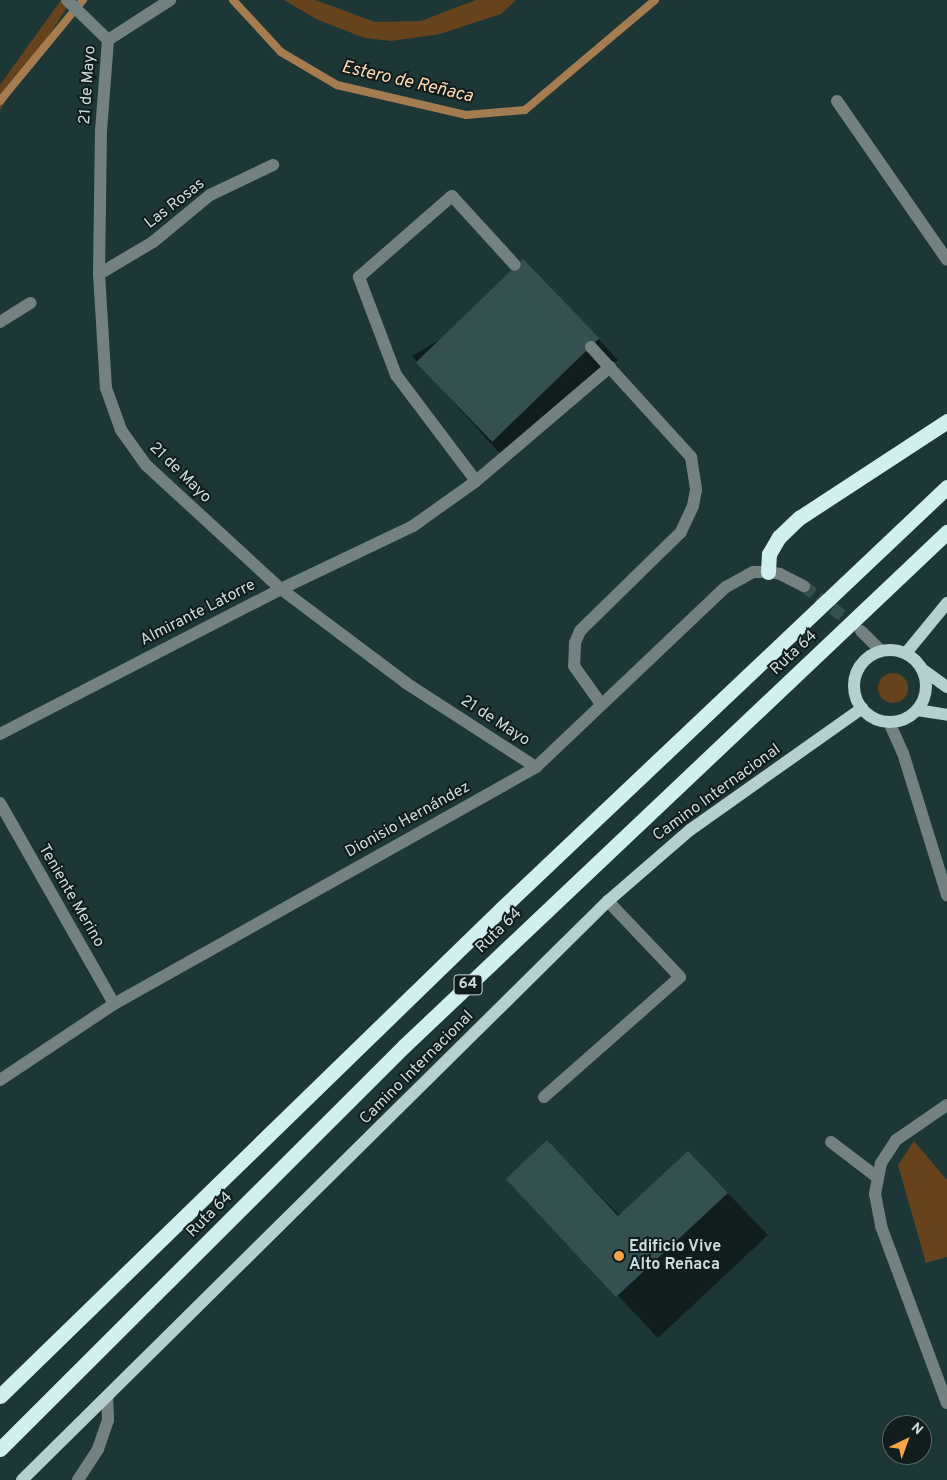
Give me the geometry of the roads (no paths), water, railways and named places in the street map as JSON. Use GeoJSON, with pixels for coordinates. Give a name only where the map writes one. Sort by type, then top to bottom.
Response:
{"type":"FeatureCollection","features":[{"type":"Feature","properties":{"kind":"highway"},"geometry":{"type":"LineString","coordinates":[[768,572],[769,554],[779,537],[799,518],[947,421]]}},
{"type":"Feature","properties":{"kind":"highway","name":"Ruta 64"},"geometry":{"type":"LineString","coordinates":[[0,1396],[508,902],[947,487]]}},
{"type":"Feature","properties":{"kind":"highway","name":"Ruta 64"},"geometry":{"type":"LineString","coordinates":[[0,1449],[404,1046],[947,532]]}},
{"type":"Feature","properties":{"kind":"main road"},"geometry":{"type":"LineString","coordinates":[[906,653],[947,603]]}},
{"type":"Feature","properties":{"kind":"main road"},"geometry":{"type":"LineString","coordinates":[[922,669],[926,690],[917,710],[908,717],[889,722],[869,716],[862,708],[854,692],[855,674],[860,664],[880,650],[906,653],[922,669],[947,686]]}},
{"type":"Feature","properties":{"kind":"main road","name":"Camino Internacional"},"geometry":{"type":"LineString","coordinates":[[22,1480],[608,900],[690,830],[862,708]]}},
{"type":"Feature","properties":{"kind":"main road"},"geometry":{"type":"LineString","coordinates":[[917,710],[947,715]]}},
{"type":"Feature","properties":{"kind":"street","name":"21 de Mayo"},"geometry":{"type":"LineString","coordinates":[[67,0],[108,40],[101,131],[99,274],[106,388],[121,430],[146,465],[281,588],[406,684],[536,767]]}},
{"type":"Feature","properties":{"kind":"street"},"geometry":{"type":"LineString","coordinates":[[108,40],[170,0]]}},
{"type":"Feature","properties":{"kind":"street"},"geometry":{"type":"LineString","coordinates":[[837,101],[947,260]]}},
{"type":"Feature","properties":{"kind":"street","name":"Las Rosas"},"geometry":{"type":"LineString","coordinates":[[99,274],[153,242],[210,195],[273,165]]}},
{"type":"Feature","properties":{"kind":"street"},"geometry":{"type":"LineString","coordinates":[[476,481],[396,375],[359,277],[452,196],[515,265]]}},
{"type":"Feature","properties":{"kind":"street"},"geometry":{"type":"LineString","coordinates":[[0,322],[30,303]]}},
{"type":"Feature","properties":{"kind":"street"},"geometry":{"type":"LineString","coordinates":[[591,347],[691,457],[696,490],[693,506],[681,532],[580,631],[575,643],[574,666],[601,704]]}},
{"type":"Feature","properties":{"kind":"street","name":"Almirante Latorre"},"geometry":{"type":"LineString","coordinates":[[0,734],[281,588],[413,526],[476,481],[610,367]]}},
{"type":"Feature","properties":{"kind":"street","name":"Dionisio Hernández"},"geometry":{"type":"LineString","coordinates":[[0,1080],[114,1004],[536,767],[726,587],[753,572],[780,574],[804,586]]}},
{"type":"Feature","properties":{"kind":"street"},"geometry":{"type":"LineString","coordinates":[[861,631],[880,650]]}},
{"type":"Feature","properties":{"kind":"street"},"geometry":{"type":"LineString","coordinates":[[889,722],[903,753],[947,895]]}},
{"type":"Feature","properties":{"kind":"street","name":"Teniente Merino"},"geometry":{"type":"LineString","coordinates":[[0,803],[114,1004]]}},
{"type":"Feature","properties":{"kind":"street"},"geometry":{"type":"LineString","coordinates":[[544,1097],[680,977],[608,900]]}},
{"type":"Feature","properties":{"kind":"street"},"geometry":{"type":"LineString","coordinates":[[947,1105],[896,1140],[884,1157],[877,1177],[875,1202],[880,1226],[947,1403]]}},
{"type":"Feature","properties":{"kind":"street"},"geometry":{"type":"LineString","coordinates":[[831,1142],[877,1177]]}},
{"type":"Feature","properties":{"kind":"street"},"geometry":{"type":"LineString","coordinates":[[78,1480],[98,1449],[105,1428],[107,1397]]}},
{"type":"Feature","properties":{"kind":"waterway"},"geometry":{"type":"LineString","coordinates":[[0,101],[83,0]]}},
{"type":"Feature","properties":{"kind":"waterway","name":"Estero de Reñaca"},"geometry":{"type":"LineString","coordinates":[[233,0],[281,52],[337,85],[466,115],[525,110],[655,0]]}},
{"type":"Feature","properties":{"kind":"tunnel"},"geometry":{"type":"LineString","coordinates":[[515,265],[591,347]]}},
{"type":"Feature","properties":{"kind":"tunnel"},"geometry":{"type":"LineString","coordinates":[[804,586],[859,629]]}},
{"type":"Feature","properties":{"kind":"place","name":"Edificio Vive Alto Reñaca"},"geometry":{"type":"Point","coordinates":[619,1256]}}]}
